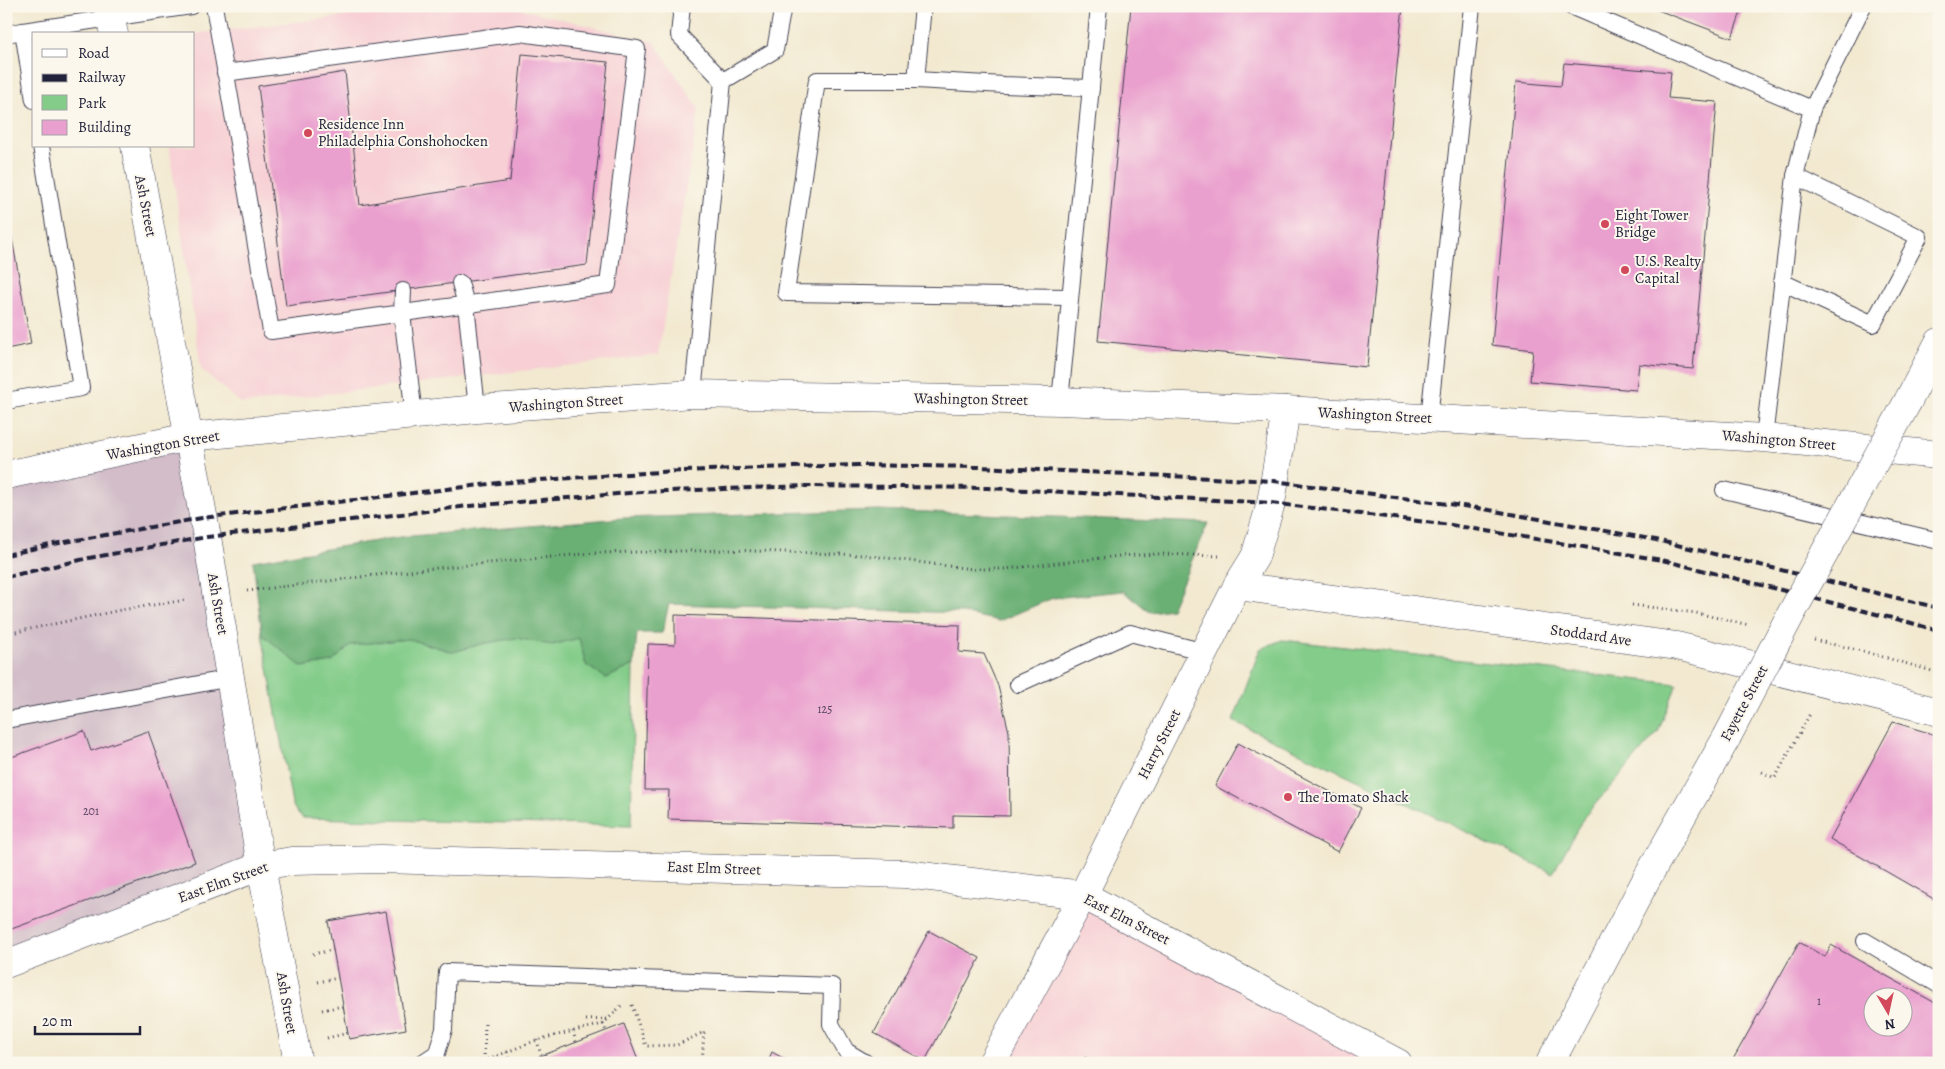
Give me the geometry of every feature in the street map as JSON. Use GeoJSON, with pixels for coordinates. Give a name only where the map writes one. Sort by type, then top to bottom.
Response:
{"type":"FeatureCollection","features":[{"type":"Feature","properties":{"kind":"street","name":"Ash Street"},"geometry":{"type":"LineString","coordinates":[[134,148],[189,437],[231,678],[261,866],[298,1063]]}},
{"type":"Feature","properties":{"kind":"street","name":"Fayette Street"},"geometry":{"type":"LineString","coordinates":[[1550,1063],[1643,886],[1727,736],[1939,342]]}},
{"type":"Feature","properties":{"kind":"street","name":"Washington Street"},"geometry":{"type":"LineString","coordinates":[[6,475],[189,437],[477,410],[693,394],[1060,401],[1286,410],[1764,438],[1939,455]]}},
{"type":"Feature","properties":{"kind":"street","name":"Harry Street"},"geometry":{"type":"LineString","coordinates":[[992,1063],[1083,895],[1238,586],[1255,557],[1271,503],[1286,410]]}},
{"type":"Feature","properties":{"kind":"street","name":"Stoddard Ave"},"geometry":{"type":"LineString","coordinates":[[1238,586],[1678,646],[1939,712]]}},
{"type":"Feature","properties":{"kind":"street","name":"East Elm Street"},"geometry":{"type":"LineString","coordinates":[[6,964],[261,866],[292,860],[381,859],[905,874],[1083,895],[1398,1063]]}},
{"type":"Feature","properties":{"kind":"lane"},"geometry":{"type":"LineString","coordinates":[[6,34],[191,6]]}},
{"type":"Feature","properties":{"kind":"lane"},"geometry":{"type":"LineString","coordinates":[[214,6],[225,73],[271,331],[608,285],[637,49],[520,33],[225,73]]}},
{"type":"Feature","properties":{"kind":"lane"},"geometry":{"type":"LineString","coordinates":[[682,6],[679,35],[723,81],[693,394]]}},
{"type":"Feature","properties":{"kind":"lane"},"geometry":{"type":"LineString","coordinates":[[723,81],[776,50],[783,6]]}},
{"type":"Feature","properties":{"kind":"lane"},"geometry":{"type":"LineString","coordinates":[[916,80],[924,6]]}},
{"type":"Feature","properties":{"kind":"lane"},"geometry":{"type":"LineString","coordinates":[[1060,401],[1098,6]]}},
{"type":"Feature","properties":{"kind":"lane"},"geometry":{"type":"LineString","coordinates":[[1429,418],[1472,6]]}},
{"type":"Feature","properties":{"kind":"lane"},"geometry":{"type":"LineString","coordinates":[[1570,6],[1812,109]]}},
{"type":"Feature","properties":{"kind":"lane"},"geometry":{"type":"LineString","coordinates":[[1764,438],[1795,176],[1812,109],[1863,6]]}},
{"type":"Feature","properties":{"kind":"lane"},"geometry":{"type":"LineString","coordinates":[[22,31],[32,88]]}},
{"type":"Feature","properties":{"kind":"lane"},"geometry":{"type":"LineString","coordinates":[[1070,297],[786,293],[817,80],[916,80],[1091,88]]}},
{"type":"Feature","properties":{"kind":"lane"},"geometry":{"type":"LineString","coordinates":[[6,401],[81,388],[42,148]]}},
{"type":"Feature","properties":{"kind":"lane"},"geometry":{"type":"LineString","coordinates":[[1782,282],[1872,324],[1919,236],[1795,176]]}},
{"type":"Feature","properties":{"kind":"lane"},"geometry":{"type":"LineString","coordinates":[[460,283],[466,304],[477,410]]}},
{"type":"Feature","properties":{"kind":"lane"},"geometry":{"type":"LineString","coordinates":[[403,291],[402,313],[414,416]]}},
{"type":"Feature","properties":{"kind":"lane"},"geometry":{"type":"LineString","coordinates":[[1724,490],[1939,541]]}},
{"type":"Feature","properties":{"kind":"lane"},"geometry":{"type":"LineString","coordinates":[[1018,684],[1130,633],[1205,652]]}},
{"type":"Feature","properties":{"kind":"lane"},"geometry":{"type":"LineString","coordinates":[[6,720],[231,678]]}},
{"type":"Feature","properties":{"kind":"lane"},"geometry":{"type":"LineString","coordinates":[[1865,941],[1939,985]]}},
{"type":"Feature","properties":{"kind":"lane"},"geometry":{"type":"LineString","coordinates":[[422,1063],[437,1053],[444,1029],[447,972],[832,986],[831,1024],[846,1051],[866,1063]]}},
{"type":"Feature","properties":{"kind":"path"},"geometry":{"type":"LineString","coordinates":[[6,634],[121,610],[216,595],[426,569],[594,553]]}},
{"type":"Feature","properties":{"kind":"path"},"geometry":{"type":"LineString","coordinates":[[1762,772],[1775,778],[1814,706]]}},
{"type":"Feature","properties":{"kind":"path"},"geometry":{"type":"LineString","coordinates":[[313,954],[334,950]]}},
{"type":"Feature","properties":{"kind":"path"},"geometry":{"type":"LineString","coordinates":[[318,982],[338,978]]}},
{"type":"Feature","properties":{"kind":"path"},"geometry":{"type":"LineString","coordinates":[[630,998],[646,1046],[677,1045],[704,1032],[702,1063]]}},
{"type":"Feature","properties":{"kind":"path"},"geometry":{"type":"LineString","coordinates":[[479,1063],[537,1040],[602,1024],[624,1003]]}},
{"type":"Feature","properties":{"kind":"path"},"geometry":{"type":"LineString","coordinates":[[322,1010],[343,1006]]}},
{"type":"Feature","properties":{"kind":"path"},"geometry":{"type":"LineString","coordinates":[[586,1020],[608,1019]]}},
{"type":"Feature","properties":{"kind":"path"},"geometry":{"type":"LineString","coordinates":[[484,1060],[485,1022]]}},
{"type":"Feature","properties":{"kind":"path"},"geometry":{"type":"LineString","coordinates":[[602,1024],[606,1031]]}},
{"type":"Feature","properties":{"kind":"path"},"geometry":{"type":"LineString","coordinates":[[573,1031],[576,1042]]}},
{"type":"Feature","properties":{"kind":"path"},"geometry":{"type":"LineString","coordinates":[[328,1038],[348,1033]]}},
{"type":"Feature","properties":{"kind":"path"},"geometry":{"type":"LineString","coordinates":[[537,1040],[540,1056]]}},
{"type":"Feature","properties":{"kind":"path"},"geometry":{"type":"LineString","coordinates":[[507,1052],[510,1063]]}},
{"type":"Feature","properties":{"kind":"shaded area"},"geometry":{"type":"Polygon","coordinates":[[[432,6],[509,6],[654,42],[699,109],[658,355],[242,404],[201,369],[169,148],[195,148],[195,34],[432,6]]]}},
{"type":"Feature","properties":{"kind":"shaded area"},"geometry":{"type":"Polygon","coordinates":[[[189,437],[261,866],[6,964],[6,475],[189,437]]]}},
{"type":"Feature","properties":{"kind":"shaded area"},"geometry":{"type":"Polygon","coordinates":[[[1083,895],[1398,1063],[992,1063],[1083,895]]]}},
{"type":"Feature","properties":{"kind":"green space"},"geometry":{"type":"Polygon","coordinates":[[[878,510],[1208,523],[1171,609],[1150,612],[1123,591],[1053,598],[999,621],[962,613],[669,604],[662,633],[637,633],[634,665],[606,678],[586,665],[579,638],[552,645],[516,638],[481,644],[453,652],[409,639],[351,645],[332,662],[302,667],[262,634],[253,561],[400,537],[623,518],[878,510]]]}},
{"type":"Feature","properties":{"kind":"green space"},"geometry":{"type":"Polygon","coordinates":[[[262,634],[302,667],[332,662],[351,645],[409,639],[453,652],[516,637],[552,645],[579,638],[586,665],[606,678],[634,665],[631,826],[303,818],[297,813],[292,804],[262,634]]]}},
{"type":"Feature","properties":{"kind":"green space"},"geometry":{"type":"Polygon","coordinates":[[[1282,640],[1677,684],[1658,732],[1584,817],[1553,873],[1233,721],[1260,649],[1282,640]]]}},
{"type":"Feature","properties":{"kind":"building"},"geometry":{"type":"Polygon","coordinates":[[[1131,6],[1403,6],[1367,367],[1098,341],[1131,6]]]}},
{"type":"Feature","properties":{"kind":"building"},"geometry":{"type":"Polygon","coordinates":[[[1647,6],[1743,6],[1732,38],[1647,6]]]}},
{"type":"Feature","properties":{"kind":"building","name":"Residence Inn Philadelphia Conshohocken"},"geometry":{"type":"Polygon","coordinates":[[[522,54],[608,62],[587,265],[286,306],[258,86],[345,72],[360,205],[510,181],[522,54]]]}},
{"type":"Feature","properties":{"kind":"building","name":"Eight Tower Bridge"},"geometry":{"type":"Polygon","coordinates":[[[1564,63],[1671,72],[1668,98],[1717,102],[1693,369],[1639,364],[1636,390],[1530,381],[1533,350],[1492,345],[1516,82],[1561,86],[1564,63]]]}},
{"type":"Feature","properties":{"kind":"building"},"geometry":{"type":"Polygon","coordinates":[[[6,205],[31,344],[6,349],[6,205]]]}},
{"type":"Feature","properties":{"kind":"building"},"geometry":{"type":"Polygon","coordinates":[[[675,615],[960,625],[959,652],[984,654],[998,686],[1009,732],[1010,816],[953,815],[953,828],[668,819],[669,790],[645,790],[648,644],[675,645],[675,615]]]}},
{"type":"Feature","properties":{"kind":"building"},"geometry":{"type":"Polygon","coordinates":[[[1893,722],[1939,736],[1939,902],[1830,839],[1893,722]]]}},
{"type":"Feature","properties":{"kind":"building"},"geometry":{"type":"Polygon","coordinates":[[[84,731],[91,751],[148,731],[195,862],[6,931],[6,759],[84,731]]]}},
{"type":"Feature","properties":{"kind":"building","name":"The Tomato Shack"},"geometry":{"type":"Polygon","coordinates":[[[1238,743],[1361,808],[1338,852],[1215,786],[1238,743]]]}},
{"type":"Feature","properties":{"kind":"building"},"geometry":{"type":"Polygon","coordinates":[[[386,911],[406,1029],[349,1039],[328,921],[386,911]]]}},
{"type":"Feature","properties":{"kind":"building"},"geometry":{"type":"Polygon","coordinates":[[[929,931],[980,958],[925,1061],[874,1033],[929,931]]]}},
{"type":"Feature","properties":{"kind":"building"},"geometry":{"type":"Polygon","coordinates":[[[1799,942],[1825,957],[1831,945],[1905,986],[1862,986],[1862,1036],[1912,1036],[1912,990],[1939,1005],[1939,1063],[1731,1063],[1799,942]]]}},
{"type":"Feature","properties":{"kind":"building"},"geometry":{"type":"Polygon","coordinates":[[[624,1024],[639,1063],[524,1063],[541,1056],[624,1024]]]}},
{"type":"Feature","properties":{"kind":"building"},"geometry":{"type":"Polygon","coordinates":[[[772,1052],[792,1063],[767,1063],[772,1052]]]}},
{"type":"Feature","properties":{"kind":"building"},"geometry":{"type":"Polygon","coordinates":[[[1085,1057],[1096,1063],[1082,1063],[1085,1057]]]}},
{"type":"Feature","properties":{"kind":"railway"},"geometry":{"type":"LineString","coordinates":[[6,555],[54,544],[202,518],[498,483],[658,472],[763,468],[857,465],[979,467],[1274,481],[1478,508],[1656,540],[1939,608]]}},
{"type":"Feature","properties":{"kind":"railway"},"geometry":{"type":"LineString","coordinates":[[6,577],[89,558],[207,537],[469,506],[642,492],[805,486],[988,488],[1271,503],[1451,525],[1662,560],[1939,631]]}},
{"type":"Feature","properties":{"kind":"place","name":"Residence Inn Philadelphia Conshohocken"},"geometry":{"type":"Point","coordinates":[308,133]}},
{"type":"Feature","properties":{"kind":"place","name":"Eight Tower Bridge"},"geometry":{"type":"Point","coordinates":[1605,224]}},
{"type":"Feature","properties":{"kind":"place","name":"U.S. Realty Capital"},"geometry":{"type":"Point","coordinates":[1625,270]}},
{"type":"Feature","properties":{"kind":"place","name":"The Tomato Shack"},"geometry":{"type":"Point","coordinates":[1288,797]}}]}
